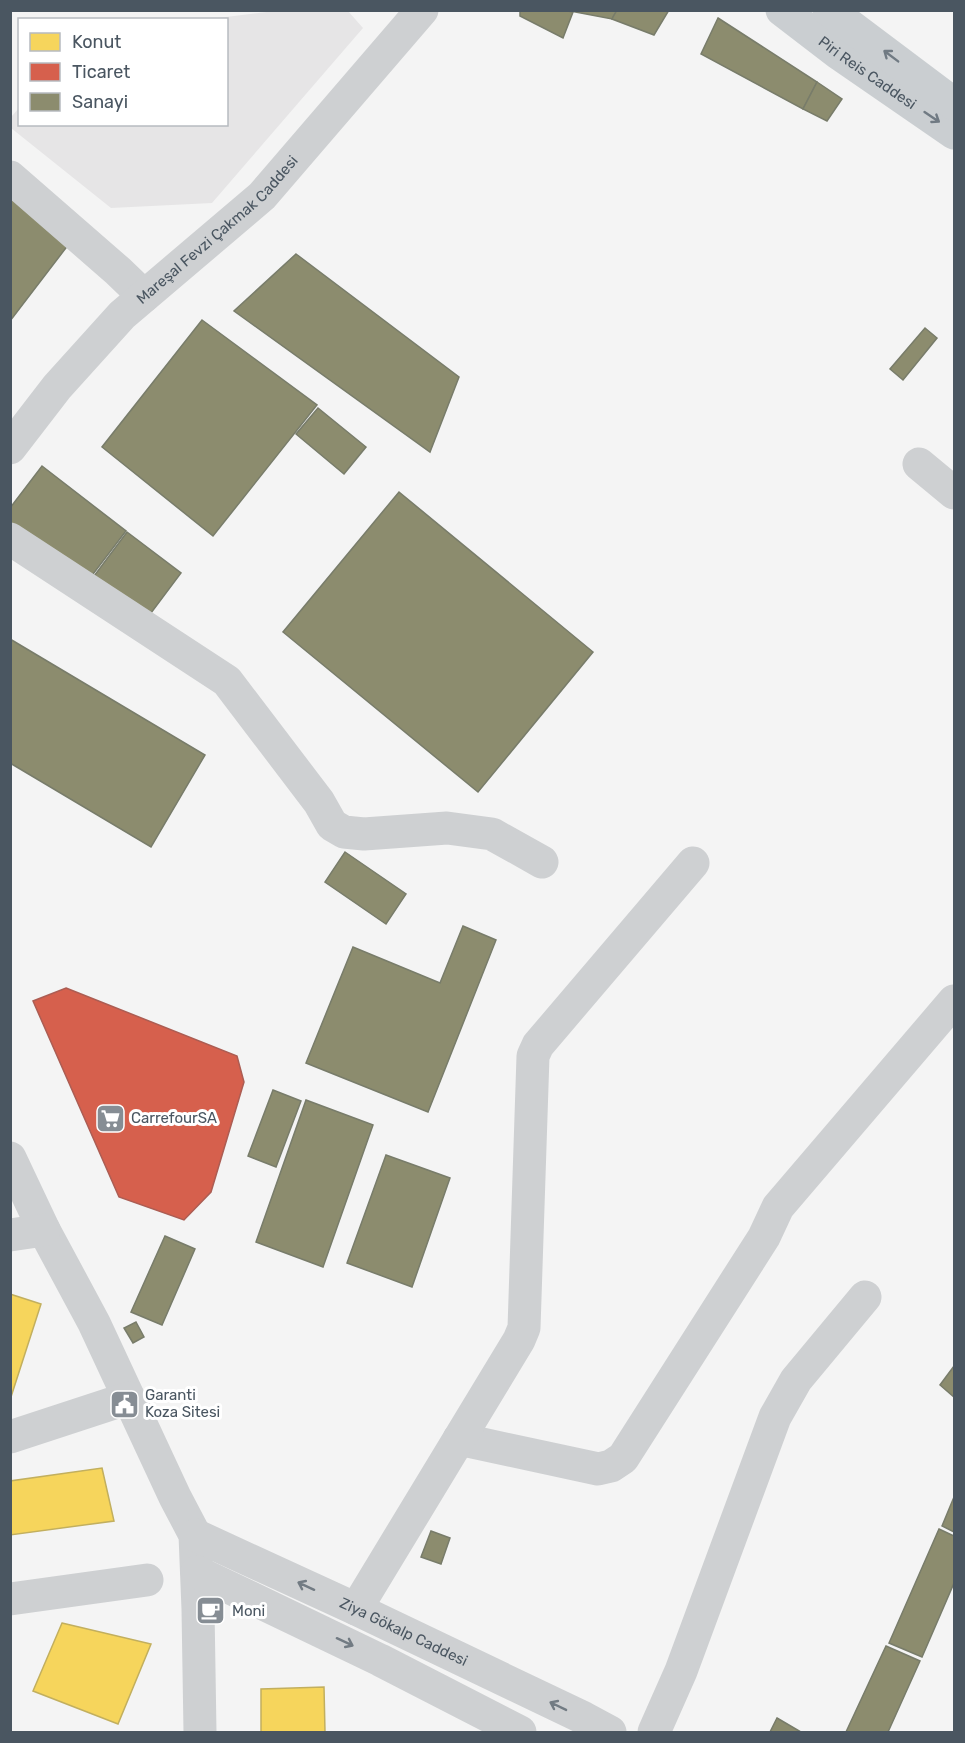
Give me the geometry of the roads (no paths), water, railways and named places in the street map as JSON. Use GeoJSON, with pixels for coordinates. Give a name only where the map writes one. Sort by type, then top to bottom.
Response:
{"type":"FeatureCollection","features":[{"type":"Feature","properties":{"kind":"main road","name":"Piri Reis Caddesi"},"geometry":{"type":"LineString","coordinates":[[782,10],[838,53],[954,133]]}},
{"type":"Feature","properties":{"kind":"main road","name":"Piri Reis Caddesi"},"geometry":{"type":"LineString","coordinates":[[829,10],[954,104]]}},
{"type":"Feature","properties":{"kind":"street","name":"Mareşal Fevzi Çakmak Caddesi"},"geometry":{"type":"LineString","coordinates":[[10,448],[57,387],[122,315],[262,196],[422,10]]}},
{"type":"Feature","properties":{"kind":"street"},"geometry":{"type":"LineString","coordinates":[[10,177],[144,296]]}},
{"type":"Feature","properties":{"kind":"street"},"geometry":{"type":"LineString","coordinates":[[919,464],[954,493]]}},
{"type":"Feature","properties":{"kind":"street"},"geometry":{"type":"LineString","coordinates":[[10,539],[227,681],[319,802],[332,825],[344,832],[364,834],[447,828],[492,834],[542,862]]}},
{"type":"Feature","properties":{"kind":"street"},"geometry":{"type":"LineString","coordinates":[[356,1609],[519,1340],[524,1328],[534,1056],[538,1045],[693,863]]}},
{"type":"Feature","properties":{"kind":"street"},"geometry":{"type":"LineString","coordinates":[[459,1439],[598,1469],[611,1466],[623,1458],[764,1237],[778,1207],[954,1001]]}},
{"type":"Feature","properties":{"kind":"street"},"geometry":{"type":"LineString","coordinates":[[10,1158],[19,1198],[44,1230],[94,1323],[195,1535],[200,1732]]}},
{"type":"Feature","properties":{"kind":"street"},"geometry":{"type":"LineString","coordinates":[[10,1235],[44,1230]]}},
{"type":"Feature","properties":{"kind":"street"},"geometry":{"type":"LineString","coordinates":[[654,1732],[681,1671],[775,1418],[795,1380],[865,1297]]}},
{"type":"Feature","properties":{"kind":"street"},"geometry":{"type":"LineString","coordinates":[[10,1437],[129,1398]]}},
{"type":"Feature","properties":{"kind":"street","name":"Ziya Gökalp Caddesi"},"geometry":{"type":"LineString","coordinates":[[195,1535],[356,1609],[610,1732]]}},
{"type":"Feature","properties":{"kind":"street"},"geometry":{"type":"LineString","coordinates":[[197,1572],[380,1659],[520,1732]]}},
{"type":"Feature","properties":{"kind":"street"},"geometry":{"type":"LineString","coordinates":[[10,1599],[147,1580]]}},
{"type":"Feature","properties":{"kind":"place","name":"CarrefourSA"},"geometry":{"type":"Point","coordinates":[110,1118]}},
{"type":"Feature","properties":{"kind":"place","name":"Garanti Koza Sitesi"},"geometry":{"type":"Point","coordinates":[124,1404]}},
{"type":"Feature","properties":{"kind":"place","name":"Moni"},"geometry":{"type":"Point","coordinates":[211,1611]}}]}
